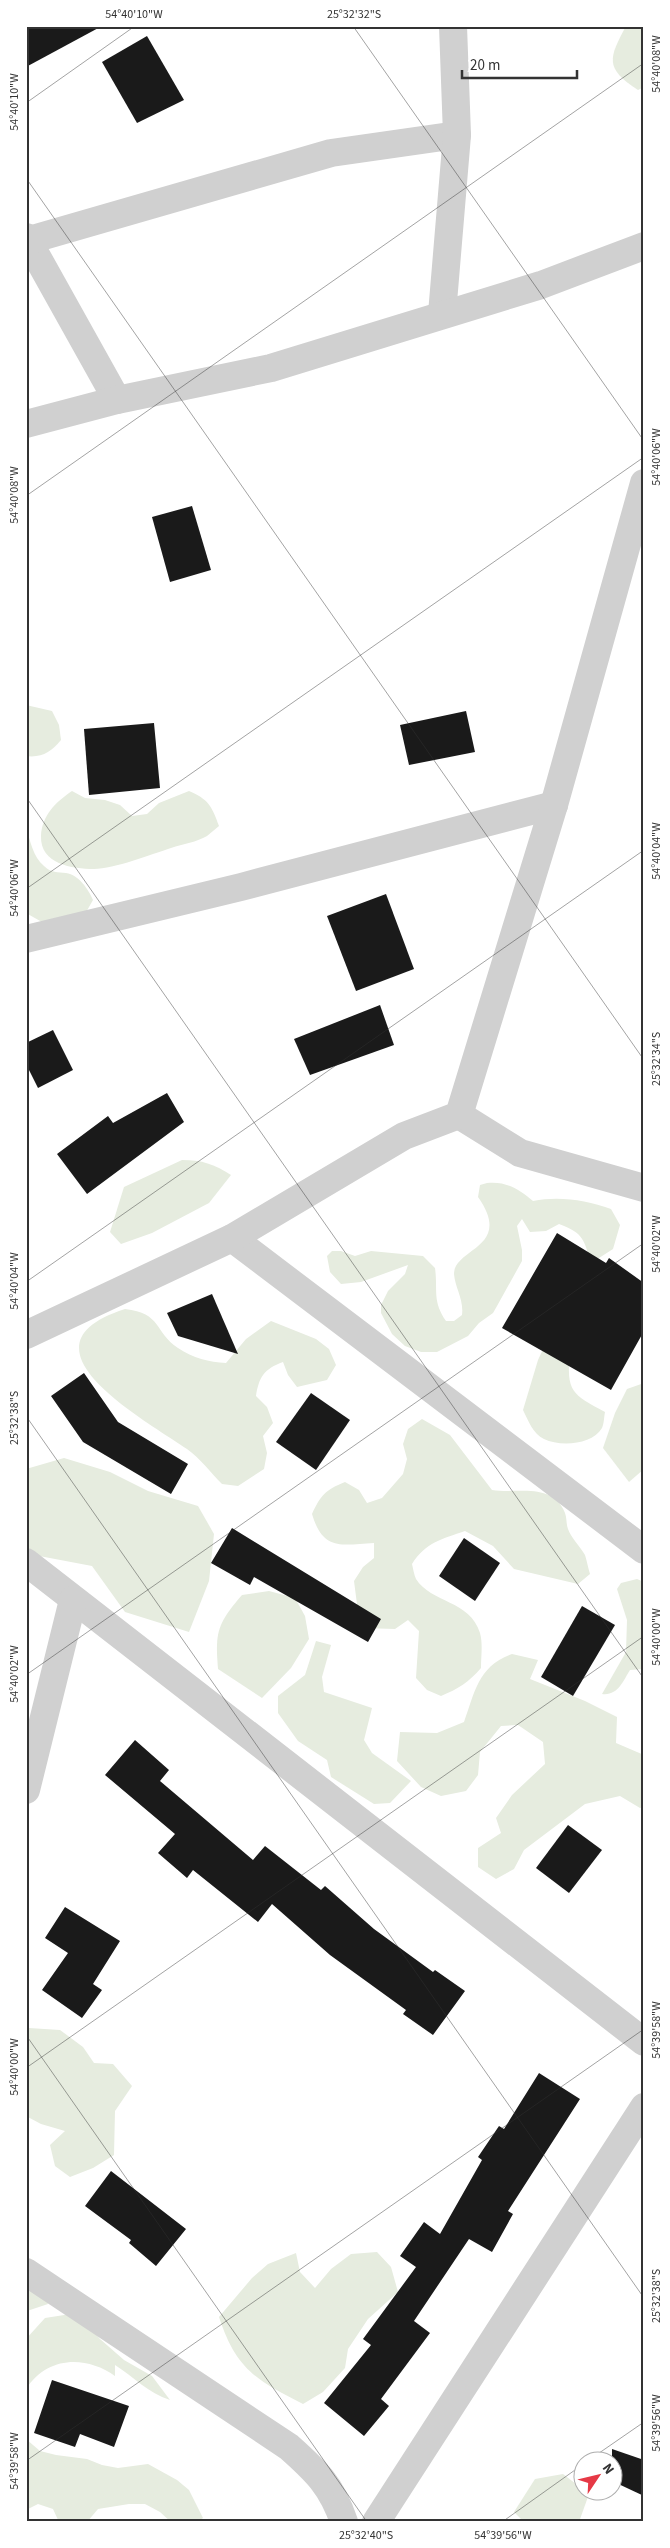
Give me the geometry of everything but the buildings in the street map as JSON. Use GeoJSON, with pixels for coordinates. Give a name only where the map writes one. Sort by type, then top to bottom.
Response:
{"type":"FeatureCollection","features":[{"type":"Feature","properties":{"kind":"street"},"geometry":{"type":"LineString","coordinates":[[442,314],[457,135],[453,26]]}},
{"type":"Feature","properties":{"kind":"street"},"geometry":{"type":"LineString","coordinates":[[117,400],[27,240],[330,153],[457,135]]}},
{"type":"Feature","properties":{"kind":"street"},"geometry":{"type":"LineString","coordinates":[[26,424],[117,400],[271,368],[541,285],[644,246]]}},
{"type":"Feature","properties":{"kind":"street"},"geometry":{"type":"LineString","coordinates":[[459,1115],[554,805],[644,483]]}},
{"type":"Feature","properties":{"kind":"street"},"geometry":{"type":"LineString","coordinates":[[26,939],[241,888],[554,805]]}},
{"type":"Feature","properties":{"kind":"street"},"geometry":{"type":"LineString","coordinates":[[459,1115],[520,1153],[644,1188]]}},
{"type":"Feature","properties":{"kind":"street"},"geometry":{"type":"LineString","coordinates":[[26,1335],[232,1238],[404,1136],[459,1115]]}},
{"type":"Feature","properties":{"kind":"street"},"geometry":{"type":"LineString","coordinates":[[232,1238],[644,1550]]}},
{"type":"Feature","properties":{"kind":"street"},"geometry":{"type":"LineString","coordinates":[[26,1562],[644,2042]]}},
{"type":"Feature","properties":{"kind":"street"},"geometry":{"type":"LineString","coordinates":[[26,1790],[73,1600]]}},
{"type":"Feature","properties":{"kind":"street"},"geometry":{"type":"LineString","coordinates":[[376,2522],[644,2107]]}},
{"type":"Feature","properties":{"kind":"street"},"geometry":{"type":"LineString","coordinates":[[26,2272],[288,2447],[315,2470],[336,2498],[344,2522]]}},
{"type":"Feature","properties":{"kind":"shaded area"},"geometry":{"type":"Polygon","coordinates":[[[626,26],[644,26],[644,87],[638,90],[619,75],[613,62],[616,46],[626,26]]]}},
{"type":"Feature","properties":{"kind":"shaded area"},"geometry":{"type":"Polygon","coordinates":[[[26,705],[52,711],[59,725],[61,740],[50,751],[41,755],[26,756],[26,705]]]}},
{"type":"Feature","properties":{"kind":"shaded area"},"geometry":{"type":"Polygon","coordinates":[[[72,791],[85,798],[105,800],[120,805],[132,816],[147,814],[159,803],[189,791],[205,800],[214,813],[219,826],[199,840],[122,864],[94,869],[67,866],[52,859],[46,853],[42,845],[41,836],[47,815],[72,791]]]}},
{"type":"Feature","properties":{"kind":"shaded area"},"geometry":{"type":"Polygon","coordinates":[[[26,827],[32,848],[40,862],[52,871],[71,874],[89,891],[93,900],[81,921],[49,926],[26,913],[26,827]]]}},
{"type":"Feature","properties":{"kind":"shaded area"},"geometry":{"type":"Polygon","coordinates":[[[182,1160],[208,1163],[231,1175],[209,1203],[152,1233],[121,1244],[110,1232],[124,1187],[182,1160]]]}},
{"type":"Feature","properties":{"kind":"shaded area"},"geometry":{"type":"Polygon","coordinates":[[[500,1183],[512,1187],[533,1201],[572,1200],[592,1203],[611,1209],[620,1225],[613,1249],[599,1258],[590,1260],[586,1246],[577,1233],[559,1224],[546,1231],[530,1232],[522,1219],[517,1226],[522,1250],[522,1261],[493,1313],[479,1323],[468,1336],[437,1352],[421,1352],[405,1346],[392,1334],[381,1313],[381,1305],[388,1291],[405,1274],[408,1265],[361,1282],[341,1284],[330,1272],[327,1256],[332,1251],[341,1251],[355,1256],[371,1251],[423,1256],[435,1268],[436,1295],[442,1314],[446,1321],[454,1321],[462,1315],[461,1299],[454,1274],[457,1265],[486,1237],[489,1227],[487,1214],[478,1197],[480,1185],[500,1183]]]}},
{"type":"Feature","properties":{"kind":"shaded area"},"geometry":{"type":"Polygon","coordinates":[[[125,1309],[146,1315],[152,1319],[170,1342],[201,1359],[226,1363],[246,1339],[271,1321],[316,1339],[329,1349],[336,1365],[327,1380],[297,1387],[288,1375],[283,1362],[264,1374],[256,1396],[267,1407],[273,1423],[263,1436],[267,1453],[264,1469],[238,1486],[222,1484],[192,1453],[143,1420],[96,1382],[82,1362],[80,1342],[93,1324],[125,1309]]]}},
{"type":"Feature","properties":{"kind":"shaded area"},"geometry":{"type":"Polygon","coordinates":[[[545,1345],[570,1352],[569,1376],[574,1390],[585,1401],[605,1412],[602,1428],[591,1438],[567,1444],[551,1442],[537,1434],[523,1410],[538,1360],[545,1345]]]}},
{"type":"Feature","properties":{"kind":"shaded area"},"geometry":{"type":"Polygon","coordinates":[[[644,1383],[644,1469],[629,1482],[603,1448],[615,1413],[627,1389],[644,1383]]]}},
{"type":"Feature","properties":{"kind":"shaded area"},"geometry":{"type":"Polygon","coordinates":[[[422,1419],[450,1435],[492,1490],[533,1491],[552,1497],[559,1503],[565,1513],[569,1532],[585,1555],[590,1574],[578,1584],[514,1569],[493,1546],[465,1531],[449,1536],[429,1546],[412,1564],[416,1579],[431,1593],[468,1614],[475,1622],[480,1633],[482,1646],[481,1668],[463,1685],[441,1696],[427,1690],[416,1678],[419,1631],[408,1620],[395,1629],[363,1628],[358,1612],[354,1581],[363,1567],[374,1558],[374,1543],[352,1545],[335,1543],[328,1540],[316,1526],[312,1514],[324,1494],[345,1482],[359,1490],[367,1503],[382,1498],[403,1474],[407,1459],[403,1444],[408,1429],[422,1419]]]}},
{"type":"Feature","properties":{"kind":"shaded area"},"geometry":{"type":"Polygon","coordinates":[[[64,1458],[110,1472],[148,1491],[198,1506],[214,1534],[209,1581],[189,1632],[125,1612],[92,1566],[34,1555],[26,1545],[26,1469],[64,1458]]]}},
{"type":"Feature","properties":{"kind":"shaded area"},"geometry":{"type":"Polygon","coordinates":[[[637,1579],[644,1582],[644,1669],[630,1670],[616,1690],[612,1693],[602,1694],[626,1652],[627,1620],[617,1589],[621,1583],[637,1579]]]}},
{"type":"Feature","properties":{"kind":"shaded area"},"geometry":{"type":"Polygon","coordinates":[[[269,1591],[295,1598],[305,1616],[309,1639],[291,1668],[262,1698],[218,1669],[217,1646],[219,1629],[227,1614],[242,1595],[269,1591]]]}},
{"type":"Feature","properties":{"kind":"shaded area"},"geometry":{"type":"Polygon","coordinates":[[[316,1641],[331,1645],[322,1677],[324,1692],[372,1708],[364,1740],[372,1753],[411,1781],[390,1803],[374,1804],[331,1777],[327,1760],[298,1741],[278,1713],[278,1696],[305,1675],[316,1641]]]}},
{"type":"Feature","properties":{"kind":"shaded area"},"geometry":{"type":"Polygon","coordinates":[[[512,1654],[538,1660],[530,1679],[585,1701],[617,1717],[616,1743],[644,1755],[644,1807],[640,1808],[620,1796],[585,1804],[524,1850],[514,1869],[496,1879],[478,1867],[478,1848],[501,1833],[496,1818],[512,1795],[545,1764],[543,1742],[518,1725],[501,1726],[480,1752],[478,1775],[466,1791],[441,1796],[421,1787],[397,1761],[400,1732],[437,1733],[464,1722],[479,1681],[492,1665],[512,1654]]]}},
{"type":"Feature","properties":{"kind":"shaded area"},"geometry":{"type":"Polygon","coordinates":[[[26,2029],[60,2030],[83,2047],[94,2063],[113,2064],[132,2086],[115,2111],[114,2155],[93,2168],[70,2177],[55,2166],[50,2145],[65,2131],[41,2124],[26,2116],[26,2029]]]}},
{"type":"Feature","properties":{"kind":"shaded area"},"geometry":{"type":"Polygon","coordinates":[[[377,2252],[391,2267],[398,2292],[368,2319],[348,2349],[345,2368],[323,2392],[303,2404],[260,2380],[241,2361],[226,2335],[219,2317],[252,2278],[268,2264],[296,2253],[300,2272],[315,2288],[331,2269],[351,2254],[377,2252]]]}},
{"type":"Feature","properties":{"kind":"shaded area"},"geometry":{"type":"Polygon","coordinates":[[[26,2271],[44,2289],[48,2304],[27,2311],[26,2271]]]}},
{"type":"Feature","properties":{"kind":"shaded area"},"geometry":{"type":"Polygon","coordinates":[[[77,2313],[100,2339],[124,2360],[152,2376],[170,2400],[148,2389],[115,2365],[115,2376],[104,2369],[80,2362],[68,2362],[45,2370],[26,2389],[26,2339],[45,2318],[77,2313]]]}},
{"type":"Feature","properties":{"kind":"shaded area"},"geometry":{"type":"Polygon","coordinates":[[[26,2439],[40,2451],[87,2459],[102,2465],[118,2468],[148,2464],[177,2480],[189,2490],[203,2518],[197,2522],[171,2522],[160,2512],[145,2504],[129,2504],[98,2509],[87,2522],[59,2522],[53,2509],[38,2504],[26,2510],[26,2439]]]}},
{"type":"Feature","properties":{"kind":"shaded area"},"geometry":{"type":"Polygon","coordinates":[[[563,2474],[572,2481],[572,2500],[587,2500],[579,2522],[524,2522],[514,2512],[535,2479],[563,2474]]]}}]}
